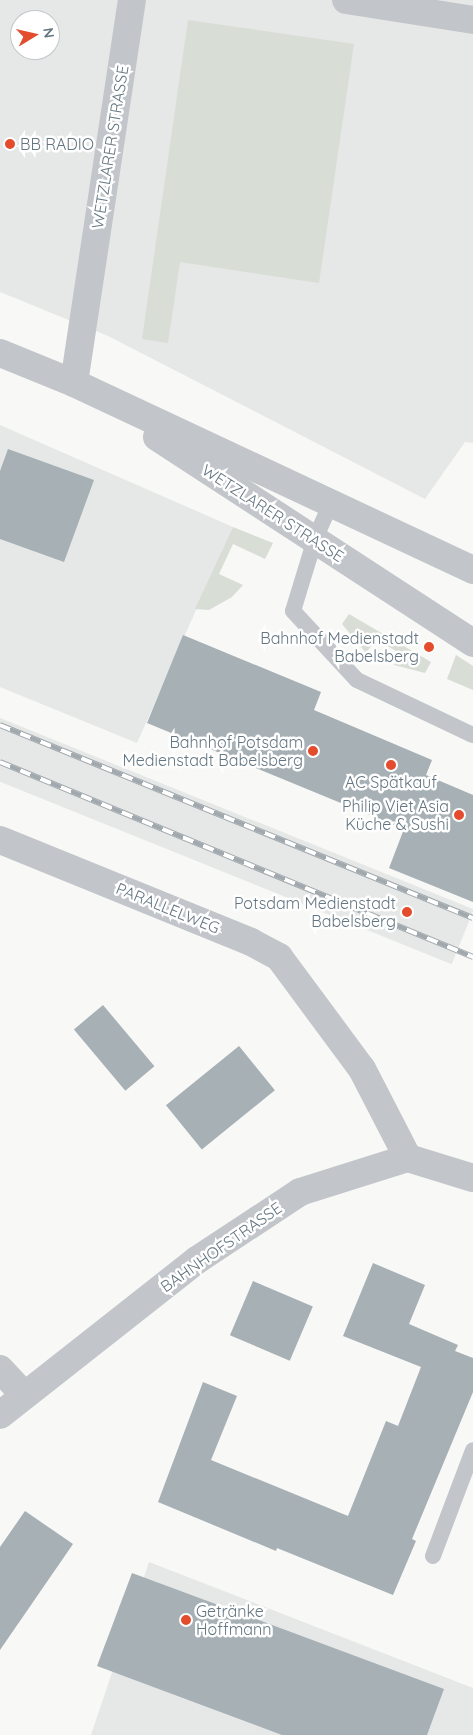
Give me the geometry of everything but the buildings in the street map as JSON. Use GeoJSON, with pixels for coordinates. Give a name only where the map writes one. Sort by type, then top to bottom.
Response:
{"type":"FeatureCollection","features":[{"type":"Feature","properties":{"kind":"street","name":"WETZLARER STRASSE"},"geometry":{"type":"LineString","coordinates":[[74,383],[132,0]]}},
{"type":"Feature","properties":{"kind":"street"},"geometry":{"type":"LineString","coordinates":[[346,0],[473,20]]}},
{"type":"Feature","properties":{"kind":"street","name":"WETZLARER STRASSE"},"geometry":{"type":"LineString","coordinates":[[0,353],[74,383],[473,570]]}},
{"type":"Feature","properties":{"kind":"street","name":"WETZLARER STRASSE"},"geometry":{"type":"LineString","coordinates":[[74,383],[446,628],[473,643]]}},
{"type":"Feature","properties":{"kind":"street","name":"PARALLELWEG"},"geometry":{"type":"LineString","coordinates":[[0,840],[251,942],[279,958],[362,1070],[408,1158]]}},
{"type":"Feature","properties":{"kind":"street"},"geometry":{"type":"LineString","coordinates":[[408,1158],[473,1178]]}},
{"type":"Feature","properties":{"kind":"street","name":"BAHNHOFSTRASSE"},"geometry":{"type":"LineString","coordinates":[[0,1415],[197,1260],[300,1192],[408,1158]]}},
{"type":"Feature","properties":{"kind":"street"},"geometry":{"type":"LineString","coordinates":[[0,1369],[24,1395]]}},
{"type":"Feature","properties":{"kind":"lane"},"geometry":{"type":"LineString","coordinates":[[331,503],[315,540],[293,611],[357,680],[473,735]]}},
{"type":"Feature","properties":{"kind":"lane"},"geometry":{"type":"LineString","coordinates":[[433,1556],[473,1450]]}},
{"type":"Feature","properties":{"kind":"shaded area"},"geometry":{"type":"Polygon","coordinates":[[[0,0],[473,0],[473,443],[465,442],[425,499],[108,336],[0,292],[0,0]]]}},
{"type":"Feature","properties":{"kind":"shaded area"},"geometry":{"type":"Polygon","coordinates":[[[188,20],[354,44],[319,283],[180,262],[168,343],[142,339],[188,20]]]}},
{"type":"Feature","properties":{"kind":"shaded area"},"geometry":{"type":"Polygon","coordinates":[[[0,425],[233,527],[137,743],[0,687],[0,425]]]}},
{"type":"Feature","properties":{"kind":"shaded area"},"geometry":{"type":"Polygon","coordinates":[[[233,527],[273,543],[265,559],[233,544],[219,574],[243,585],[232,597],[209,610],[195,609],[233,527]]]}},
{"type":"Feature","properties":{"kind":"shaded area"},"geometry":{"type":"Polygon","coordinates":[[[349,614],[431,662],[425,673],[394,665],[401,654],[376,639],[366,653],[342,624],[349,614]]]}},
{"type":"Feature","properties":{"kind":"shaded area"},"geometry":{"type":"Polygon","coordinates":[[[456,655],[473,666],[473,690],[447,679],[456,655]]]}},
{"type":"Feature","properties":{"kind":"shaded area"},"geometry":{"type":"Polygon","coordinates":[[[0,718],[473,909],[452,964],[0,782],[0,718]]]}},
{"type":"Feature","properties":{"kind":"shaded area","name":"Getränke Hoffmann"},"geometry":{"type":"Polygon","coordinates":[[[149,1562],[473,1688],[473,1735],[91,1735],[149,1562]]]}},
{"type":"Feature","properties":{"kind":"railway"},"geometry":{"type":"LineString","coordinates":[[0,725],[473,918]]}},
{"type":"Feature","properties":{"kind":"railway"},"geometry":{"type":"LineString","coordinates":[[0,762],[473,957]]}},
{"type":"Feature","properties":{"kind":"place","name":"BB RADIO"},"geometry":{"type":"Point","coordinates":[10,144]}},
{"type":"Feature","properties":{"kind":"place","name":"Bahnhof Medienstadt Babelsberg"},"geometry":{"type":"Point","coordinates":[429,647]}},
{"type":"Feature","properties":{"kind":"place","name":"Bahnhof Potsdam Medienstadt Babelsberg"},"geometry":{"type":"Point","coordinates":[313,751]}},
{"type":"Feature","properties":{"kind":"place","name":"AC Spätkauf"},"geometry":{"type":"Point","coordinates":[391,765]}},
{"type":"Feature","properties":{"kind":"place","name":"Philip Viet Asia Küche & Sushi"},"geometry":{"type":"Point","coordinates":[459,815]}},
{"type":"Feature","properties":{"kind":"place","name":"Potsdam Medienstadt Babelsberg"},"geometry":{"type":"Point","coordinates":[407,912]}},
{"type":"Feature","properties":{"kind":"place","name":"Getränke Hoffmann"},"geometry":{"type":"Point","coordinates":[186,1620]}}]}
